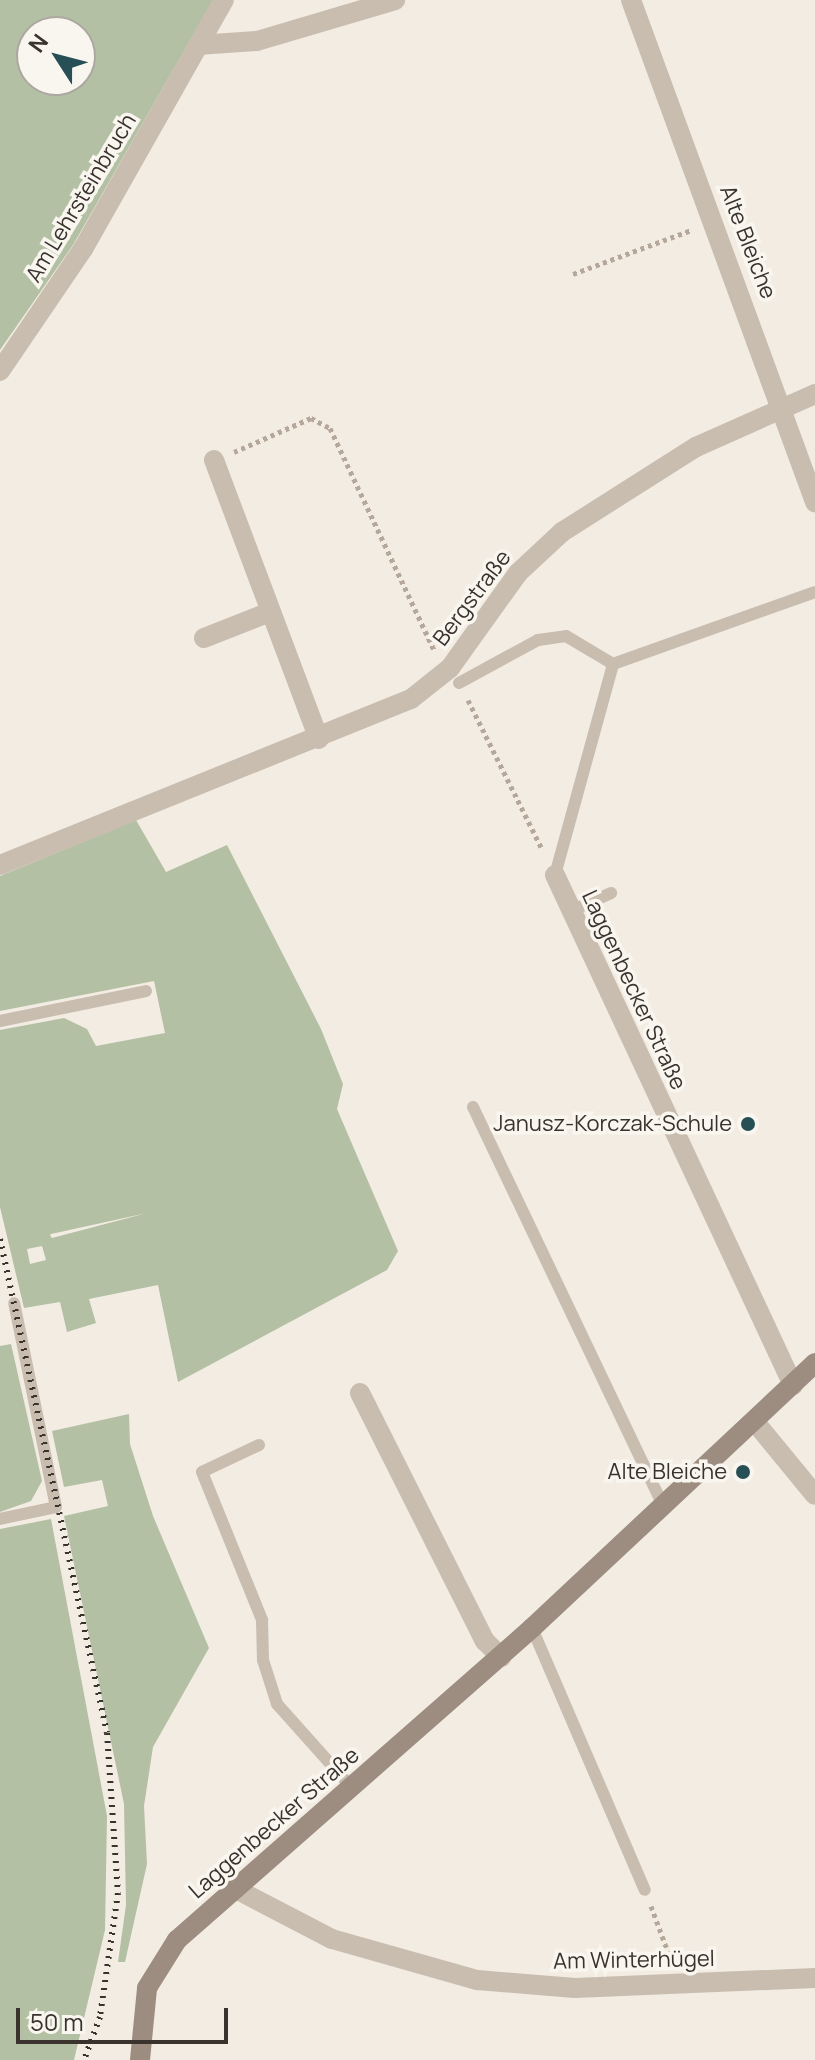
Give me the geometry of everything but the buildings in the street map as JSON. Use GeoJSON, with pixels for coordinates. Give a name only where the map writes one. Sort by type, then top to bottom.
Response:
{"type":"FeatureCollection","features":[{"type":"Feature","properties":{"kind":"street","name":"Am Lehrsteinbruch"},"geometry":{"type":"LineString","coordinates":[[0,371],[83,249],[224,0]]}},
{"type":"Feature","properties":{"kind":"street"},"geometry":{"type":"LineString","coordinates":[[198,45],[257,41],[395,0]]}},
{"type":"Feature","properties":{"kind":"street","name":"Alte Bleiche"},"geometry":{"type":"LineString","coordinates":[[631,0],[784,407],[815,502]]}},
{"type":"Feature","properties":{"kind":"street","name":"Bergstraße"},"geometry":{"type":"LineString","coordinates":[[0,865],[319,739],[411,699],[454,675],[518,573],[562,532],[696,447],[815,394]]}},
{"type":"Feature","properties":{"kind":"street"},"geometry":{"type":"LineString","coordinates":[[214,460],[319,739]]}},
{"type":"Feature","properties":{"kind":"street"},"geometry":{"type":"LineString","coordinates":[[204,638],[270,612]]}},
{"type":"Feature","properties":{"kind":"street","name":"Laggenbecker Straße"},"geometry":{"type":"LineString","coordinates":[[555,875],[793,1385]]}},
{"type":"Feature","properties":{"kind":"street","name":"Laggenbecker Straße"},"geometry":{"type":"LineString","coordinates":[[140,2060],[139,2014],[160,1963],[234,1888],[501,1657],[815,1363]]}},
{"type":"Feature","properties":{"kind":"street"},"geometry":{"type":"LineString","coordinates":[[360,1393],[485,1641],[501,1657]]}},
{"type":"Feature","properties":{"kind":"street"},"geometry":{"type":"LineString","coordinates":[[755,1422],[815,1495]]}},
{"type":"Feature","properties":{"kind":"street","name":"Am Winterhügel"},"geometry":{"type":"LineString","coordinates":[[234,1888],[318,1933],[408,1966],[575,1988],[815,1978]]}},
{"type":"Feature","properties":{"kind":"lane"},"geometry":{"type":"LineString","coordinates":[[613,664],[815,592]]}},
{"type":"Feature","properties":{"kind":"lane"},"geometry":{"type":"LineString","coordinates":[[454,675],[538,640],[566,636],[613,664]]}},
{"type":"Feature","properties":{"kind":"lane"},"geometry":{"type":"LineString","coordinates":[[555,875],[613,664]]}},
{"type":"Feature","properties":{"kind":"lane"},"geometry":{"type":"LineString","coordinates":[[571,911],[611,893]]}},
{"type":"Feature","properties":{"kind":"lane"},"geometry":{"type":"LineString","coordinates":[[0,1021],[146,991]]}},
{"type":"Feature","properties":{"kind":"lane"},"geometry":{"type":"LineString","coordinates":[[473,1107],[664,1507]]}},
{"type":"Feature","properties":{"kind":"lane"},"geometry":{"type":"LineString","coordinates":[[0,1519],[56,1507],[14,1303]]}},
{"type":"Feature","properties":{"kind":"lane"},"geometry":{"type":"LineString","coordinates":[[259,1445],[202,1472],[262,1620],[263,1660],[277,1704],[352,1788]]}},
{"type":"Feature","properties":{"kind":"lane"},"geometry":{"type":"LineString","coordinates":[[532,1628],[645,1890]]}},
{"type":"Feature","properties":{"kind":"path"},"geometry":{"type":"LineString","coordinates":[[573,274],[715,222]]}},
{"type":"Feature","properties":{"kind":"path"},"geometry":{"type":"LineString","coordinates":[[214,460],[311,418],[330,428],[426,641],[454,675],[555,875]]}},
{"type":"Feature","properties":{"kind":"path"},"geometry":{"type":"LineString","coordinates":[[645,1890],[680,1984]]}},
{"type":"Feature","properties":{"kind":"green space"},"geometry":{"type":"Polygon","coordinates":[[[0,0],[213,0],[73,245],[0,350],[0,0]]]}},
{"type":"Feature","properties":{"kind":"green space"},"geometry":{"type":"Polygon","coordinates":[[[136,820],[166,872],[227,845],[321,1029],[343,1084],[337,1109],[398,1251],[387,1270],[178,1382],[158,1285],[89,1299],[96,1323],[67,1332],[60,1302],[24,1308],[0,1207],[0,1030],[64,1018],[87,1029],[96,1046],[165,1033],[154,981],[0,1011],[0,876],[136,820]],[[147,1213],[51,1234],[50,1235],[52,1238],[147,1213]],[[42,1246],[27,1249],[30,1264],[46,1260],[42,1246]]]}},
{"type":"Feature","properties":{"kind":"green space"},"geometry":{"type":"Polygon","coordinates":[[[11,1344],[42,1481],[31,1501],[0,1512],[0,1346],[11,1344]]]}},
{"type":"Feature","properties":{"kind":"green space"},"geometry":{"type":"Polygon","coordinates":[[[129,1414],[130,1444],[153,1516],[209,1648],[153,1747],[144,1806],[147,1864],[125,1962],[118,1962],[126,1905],[124,1804],[64,1516],[108,1506],[102,1480],[64,1487],[52,1431],[129,1414]]]}},
{"type":"Feature","properties":{"kind":"green space"},"geometry":{"type":"Polygon","coordinates":[[[51,1519],[107,1816],[105,1930],[74,2060],[0,2060],[0,1529],[51,1519]]]}},
{"type":"Feature","properties":{"kind":"railway"},"geometry":{"type":"LineString","coordinates":[[0,1239],[107,1733],[118,1893],[100,2017],[84,2060]]}},
{"type":"Feature","properties":{"kind":"place","name":"Janusz-Korczak-Schule"},"geometry":{"type":"Point","coordinates":[748,1124]}},
{"type":"Feature","properties":{"kind":"place","name":"Alte Bleiche"},"geometry":{"type":"Point","coordinates":[743,1472]}}]}
